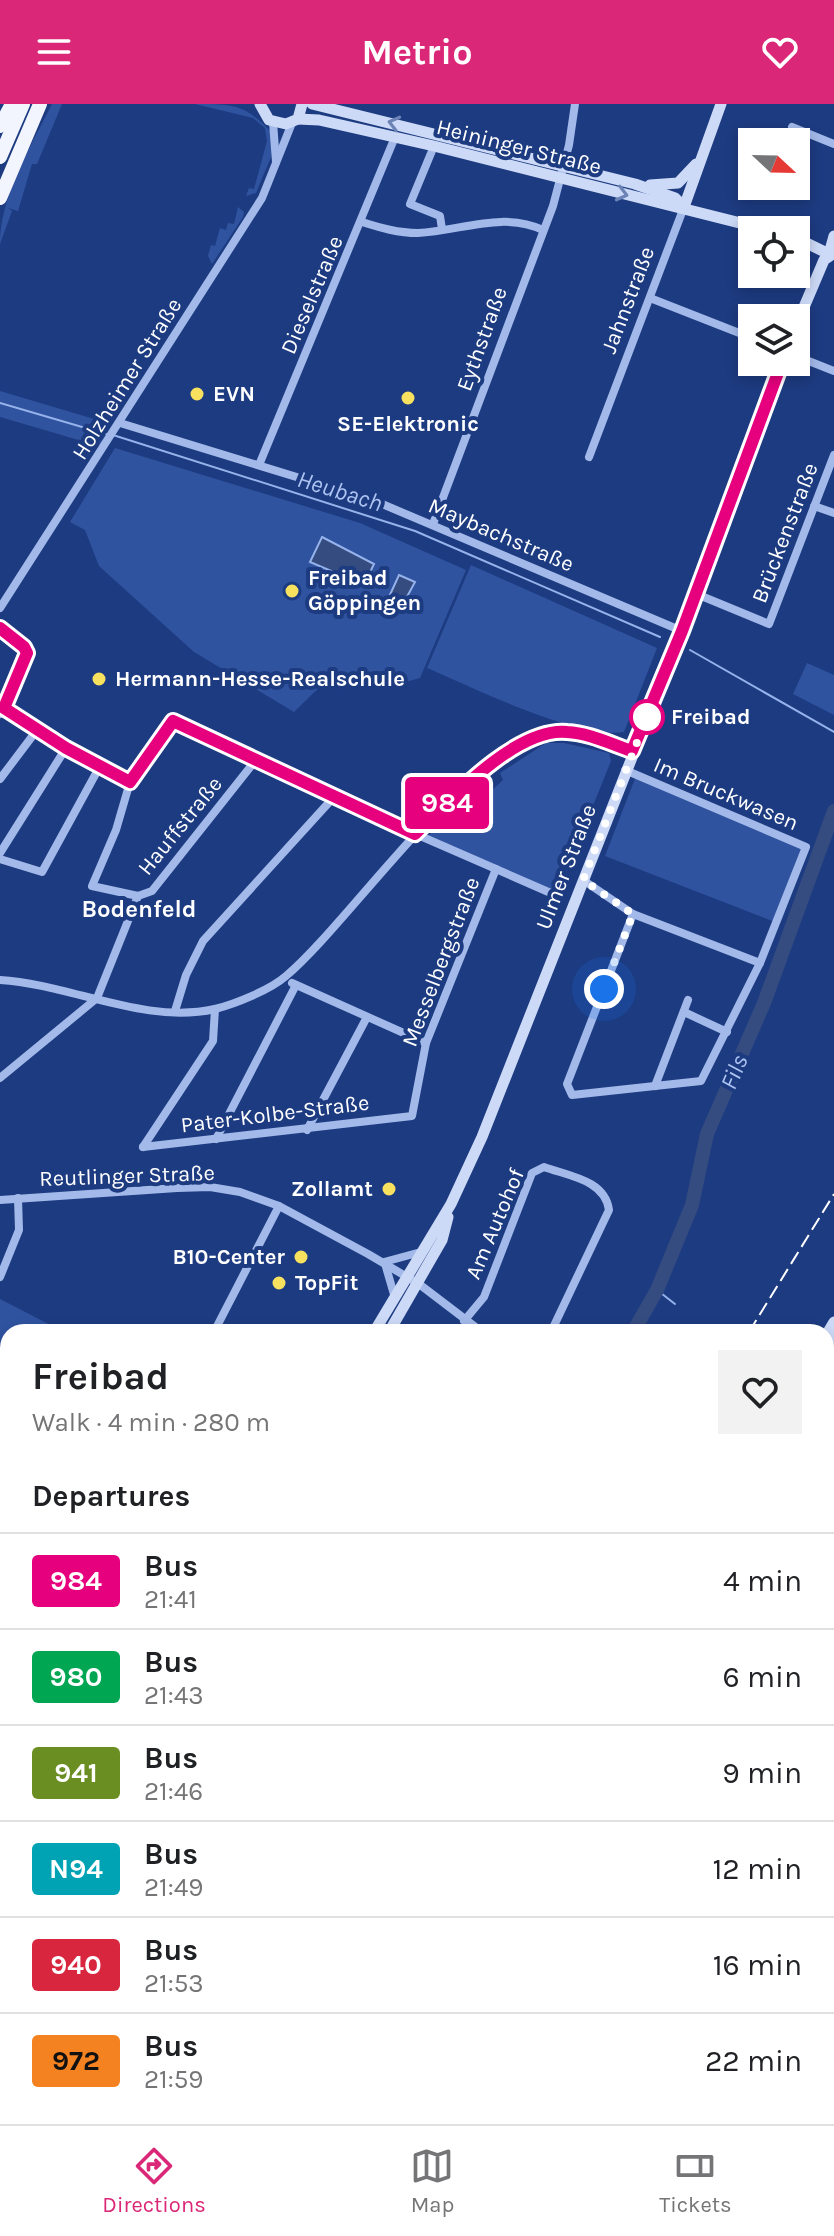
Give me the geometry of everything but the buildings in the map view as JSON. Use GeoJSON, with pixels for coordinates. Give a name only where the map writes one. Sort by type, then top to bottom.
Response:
{"type":"FeatureCollection","features":[{"type":"Feature","properties":{"kind":"highway"},"geometry":{"type":"LineString","coordinates":[[0,126],[12,104]]}},
{"type":"Feature","properties":{"kind":"highway"},"geometry":{"type":"LineString","coordinates":[[0,157],[23,104]]}},
{"type":"Feature","properties":{"kind":"highway"},"geometry":{"type":"LineString","coordinates":[[0,198],[40,104]]}},
{"type":"Feature","properties":{"kind":"main road"},"geometry":{"type":"LineString","coordinates":[[295,121],[302,104]]}},
{"type":"Feature","properties":{"kind":"main road","name":"Heininger Straße"},"geometry":{"type":"LineString","coordinates":[[312,104],[432,133],[738,222]]}},
{"type":"Feature","properties":{"kind":"main road","name":"Jahnstraße"},"geometry":{"type":"LineString","coordinates":[[684,207],[721,104]]}},
{"type":"Feature","properties":{"kind":"main road"},"geometry":{"type":"LineString","coordinates":[[257,105],[273,122]]}},
{"type":"Feature","properties":{"kind":"main road","name":"Heininger Straße"},"geometry":{"type":"LineString","coordinates":[[273,122],[319,120],[562,172],[635,184],[675,198],[684,207]]}},
{"type":"Feature","properties":{"kind":"main road"},"geometry":{"type":"LineString","coordinates":[[416,142],[425,141],[432,133]]}},
{"type":"Feature","properties":{"kind":"main road","name":"Jahnstraße"},"geometry":{"type":"LineString","coordinates":[[635,184],[678,183],[701,157]]}},
{"type":"Feature","properties":{"kind":"main road"},"geometry":{"type":"LineString","coordinates":[[807,304],[832,253],[834,236]]}},
{"type":"Feature","properties":{"kind":"main road"},"geometry":{"type":"LineString","coordinates":[[810,244],[832,253]]}},
{"type":"Feature","properties":{"kind":"main road","name":"Ulmer Straße"},"geometry":{"type":"LineString","coordinates":[[393,1324],[423,1251],[451,1204],[492,1111],[682,631],[777,376]]}},
{"type":"Feature","properties":{"kind":"main road","name":"Ulmer Straße"},"geometry":{"type":"LineString","coordinates":[[379,1324],[395,1298],[413,1281],[442,1240],[451,1204]]}},
{"type":"Feature","properties":{"kind":"street","name":"Eythstraße"},"geometry":{"type":"LineString","coordinates":[[433,524],[543,230],[562,172],[575,104]]}},
{"type":"Feature","properties":{"kind":"street","name":"Holzheimer Straße"},"geometry":{"type":"LineString","coordinates":[[0,608],[262,198],[295,121]]}},
{"type":"Feature","properties":{"kind":"street","name":"Holzheimer Straße"},"geometry":{"type":"LineString","coordinates":[[273,122],[276,164]]}},
{"type":"Feature","properties":{"kind":"street"},"geometry":{"type":"LineString","coordinates":[[792,127],[834,144]]}},
{"type":"Feature","properties":{"kind":"street","name":"Dieselstraße"},"geometry":{"type":"LineString","coordinates":[[259,465],[395,137]]}},
{"type":"Feature","properties":{"kind":"street"},"geometry":{"type":"LineString","coordinates":[[434,146],[410,204],[440,216],[442,229]]}},
{"type":"Feature","properties":{"kind":"street","name":"Jahnstraße"},"geometry":{"type":"LineString","coordinates":[[589,457],[684,207]]}},
{"type":"Feature","properties":{"kind":"street"},"geometry":{"type":"LineString","coordinates":[[362,222],[391,232],[420,233],[509,220],[524,221],[543,230]]}},
{"type":"Feature","properties":{"kind":"street"},"geometry":{"type":"LineString","coordinates":[[650,298],[738,333]]}},
{"type":"Feature","properties":{"kind":"street"},"geometry":{"type":"LineString","coordinates":[[810,362],[834,371]]}},
{"type":"Feature","properties":{"kind":"street","name":"Maybachstraße"},"geometry":{"type":"LineString","coordinates":[[118,426],[375,501],[682,631]]}},
{"type":"Feature","properties":{"kind":"street","name":"Brückenstraße"},"geometry":{"type":"LineString","coordinates":[[694,593],[769,624],[834,455]]}},
{"type":"Feature","properties":{"kind":"street"},"geometry":{"type":"LineString","coordinates":[[814,506],[834,513]]}},
{"type":"Feature","properties":{"kind":"street"},"geometry":{"type":"LineString","coordinates":[[0,628],[27,653],[2,711],[130,782]]}},
{"type":"Feature","properties":{"kind":"street"},"geometry":{"type":"LineString","coordinates":[[138,896],[92,886],[116,830],[130,782],[173,721],[333,798],[553,894]]}},
{"type":"Feature","properties":{"kind":"street"},"geometry":{"type":"LineString","coordinates":[[0,779],[37,730]]}},
{"type":"Feature","properties":{"kind":"street"},"geometry":{"type":"LineString","coordinates":[[0,980],[32,983],[175,1011],[215,1009],[283,979],[415,834],[452,799],[528,738],[564,731],[632,751]]}},
{"type":"Feature","properties":{"kind":"street"},"geometry":{"type":"LineString","coordinates":[[0,853],[66,748]]}},
{"type":"Feature","properties":{"kind":"street","name":"Hauffstraße"},"geometry":{"type":"LineString","coordinates":[[97,998],[138,896],[152,891],[255,761]]}},
{"type":"Feature","properties":{"kind":"street"},"geometry":{"type":"LineString","coordinates":[[0,859],[42,872],[100,766]]}},
{"type":"Feature","properties":{"kind":"street","name":"Im Bruckwasen"},"geometry":{"type":"LineString","coordinates":[[625,770],[806,847],[760,963],[701,1081],[572,1095],[567,1084],[633,914]]}},
{"type":"Feature","properties":{"kind":"street"},"geometry":{"type":"LineString","coordinates":[[175,1011],[186,975],[203,941],[333,798]]}},
{"type":"Feature","properties":{"kind":"street","name":"Messelbergstraße"},"geometry":{"type":"LineString","coordinates":[[412,1116],[426,1043],[496,869]]}},
{"type":"Feature","properties":{"kind":"street"},"geometry":{"type":"LineString","coordinates":[[583,880],[633,914],[760,963]]}},
{"type":"Feature","properties":{"kind":"street"},"geometry":{"type":"LineString","coordinates":[[283,979],[426,1043]]}},
{"type":"Feature","properties":{"kind":"street"},"geometry":{"type":"LineString","coordinates":[[216,1139],[296,985]]}},
{"type":"Feature","properties":{"kind":"street"},"geometry":{"type":"LineString","coordinates":[[0,1078],[97,998]]}},
{"type":"Feature","properties":{"kind":"street"},"geometry":{"type":"LineString","coordinates":[[655,1086],[688,1000]]}},
{"type":"Feature","properties":{"kind":"street","name":"Pater-Kolbe-Straße"},"geometry":{"type":"LineString","coordinates":[[215,1009],[213,1041],[143,1147],[412,1116]]}},
{"type":"Feature","properties":{"kind":"street"},"geometry":{"type":"LineString","coordinates":[[684,1012],[727,1032]]}},
{"type":"Feature","properties":{"kind":"street"},"geometry":{"type":"LineString","coordinates":[[307,1130],[367,1017]]}},
{"type":"Feature","properties":{"kind":"street","name":"Am Autohof"},"geometry":{"type":"LineString","coordinates":[[464,1321],[484,1297],[532,1173],[544,1167],[600,1188],[607,1197],[609,1210],[555,1324]]}},
{"type":"Feature","properties":{"kind":"street","name":"Reutlinger Straße"},"geometry":{"type":"LineString","coordinates":[[0,1200],[210,1187],[240,1192],[279,1206],[413,1281]]}},
{"type":"Feature","properties":{"kind":"street"},"geometry":{"type":"LineString","coordinates":[[0,1277],[19,1230],[18,1198]]}},
{"type":"Feature","properties":{"kind":"street"},"geometry":{"type":"LineString","coordinates":[[218,1324],[279,1206]]}},
{"type":"Feature","properties":{"kind":"street"},"geometry":{"type":"LineString","coordinates":[[395,1298],[390,1273],[383,1263],[423,1251]]}},
{"type":"Feature","properties":{"kind":"street"},"geometry":{"type":"LineString","coordinates":[[413,1281],[469,1324]]}},
{"type":"Feature","properties":{"kind":"shaded area"},"geometry":{"type":"Polygon","coordinates":[[[52,104],[62,104],[37,164],[32,164],[18,211],[8,208],[12,211],[0,244],[1,226],[11,190],[52,104]]]}},
{"type":"Feature","properties":{"kind":"shaded area"},"geometry":{"type":"Polygon","coordinates":[[[195,104],[238,108],[254,116],[271,132],[271,157],[256,193],[246,196],[249,188],[254,189],[267,141],[265,128],[253,118],[195,104]]]}},
{"type":"Feature","properties":{"kind":"shaded area"},"geometry":{"type":"Polygon","coordinates":[[[238,207],[244,212],[243,217],[212,264],[208,256],[211,245],[215,246],[220,228],[226,230],[228,223],[234,224],[238,207]]]}},
{"type":"Feature","properties":{"kind":"shaded area"},"geometry":{"type":"Polygon","coordinates":[[[0,391],[111,424],[99,446],[0,417],[0,391]]]}},
{"type":"Feature","properties":{"kind":"shaded area","name":"Freibad Göppingen"},"geometry":{"type":"Polygon","coordinates":[[[115,448],[360,523],[466,570],[420,678],[387,687],[333,674],[294,712],[194,652],[99,566],[85,530],[70,522],[115,448]]]}},
{"type":"Feature","properties":{"kind":"shaded area"},"geometry":{"type":"Polygon","coordinates":[[[322,537],[374,564],[364,585],[310,562],[322,537]]]}},
{"type":"Feature","properties":{"kind":"shaded area"},"geometry":{"type":"Polygon","coordinates":[[[471,565],[657,648],[624,732],[604,732],[554,720],[427,668],[471,565]]]}},
{"type":"Feature","properties":{"kind":"shaded area"},"geometry":{"type":"Polygon","coordinates":[[[399,575],[415,582],[402,606],[388,599],[399,575]]]}},
{"type":"Feature","properties":{"kind":"shaded area"},"geometry":{"type":"Polygon","coordinates":[[[807,663],[834,675],[834,715],[793,694],[807,663]]]}},
{"type":"Feature","properties":{"kind":"shaded area"},"geometry":{"type":"Polygon","coordinates":[[[546,743],[564,743],[609,753],[611,761],[557,895],[426,838],[453,811],[461,819],[503,780],[500,773],[546,743]]]}},
{"type":"Feature","properties":{"kind":"shaded area"},"geometry":{"type":"Polygon","coordinates":[[[636,776],[808,850],[780,924],[605,856],[636,776]]]}},
{"type":"Feature","properties":{"kind":"shaded area"},"geometry":{"type":"Polygon","coordinates":[[[0,1299],[48,1324],[0,1324],[0,1299]]]}},
{"type":"Feature","properties":{"kind":"waterway","name":"Heubach"},"geometry":{"type":"LineString","coordinates":[[0,403],[106,434]]}},
{"type":"Feature","properties":{"kind":"waterway","name":"Heubach"},"geometry":{"type":"LineString","coordinates":[[113,435],[415,531],[660,637]]}},
{"type":"Feature","properties":{"kind":"waterway","name":"Heubach"},"geometry":{"type":"LineString","coordinates":[[690,650],[834,732]]}},
{"type":"Feature","properties":{"kind":"waterway","name":"Fils"},"geometry":{"type":"LineString","coordinates":[[638,1324],[657,1290],[692,1205],[707,1134],[764,1003],[834,811]]}},
{"type":"Feature","properties":{"kind":"waterway"},"geometry":{"type":"LineString","coordinates":[[657,1290],[675,1304]]}},
{"type":"Feature","properties":{"kind":"railway"},"geometry":{"type":"LineString","coordinates":[[754,1324],[834,1194]]}},
{"type":"Feature","properties":{"kind":"bus line","name":"984"},"geometry":{"type":"LineString","coordinates":[[0,628],[27,653],[4,708],[66,748],[130,782],[173,721],[415,834],[446,804],[528,738],[564,731],[632,751],[682,631],[777,376]]}},
{"type":"Feature","properties":{"kind":"place","name":"EVN"},"geometry":{"type":"Point","coordinates":[197,394]}},
{"type":"Feature","properties":{"kind":"place","name":"SE-Elektronic"},"geometry":{"type":"Point","coordinates":[408,398]}},
{"type":"Feature","properties":{"kind":"place","name":"Freibad Göppingen"},"geometry":{"type":"Point","coordinates":[292,591]}},
{"type":"Feature","properties":{"kind":"place","name":"Hermann-Hesse-Realschule"},"geometry":{"type":"Point","coordinates":[99,679]}},
{"type":"Feature","properties":{"kind":"place","name":"Freibad"},"geometry":{"type":"Point","coordinates":[647,717]}},
{"type":"Feature","properties":{"kind":"place","name":"Zollamt"},"geometry":{"type":"Point","coordinates":[389,1189]}},
{"type":"Feature","properties":{"kind":"place","name":"B10-Center"},"geometry":{"type":"Point","coordinates":[301,1257]}},
{"type":"Feature","properties":{"kind":"place","name":"TopFit"},"geometry":{"type":"Point","coordinates":[279,1283]}},
{"type":"Feature","properties":{"kind":"district","name":"Bodenfeld"},"geometry":{"type":"Point","coordinates":[139,909]}},
{"type":"Feature","properties":{"kind":"route"},"geometry":{"type":"LineString","coordinates":[[604,989],[633,914],[583,880],[647,717]]}}]}
